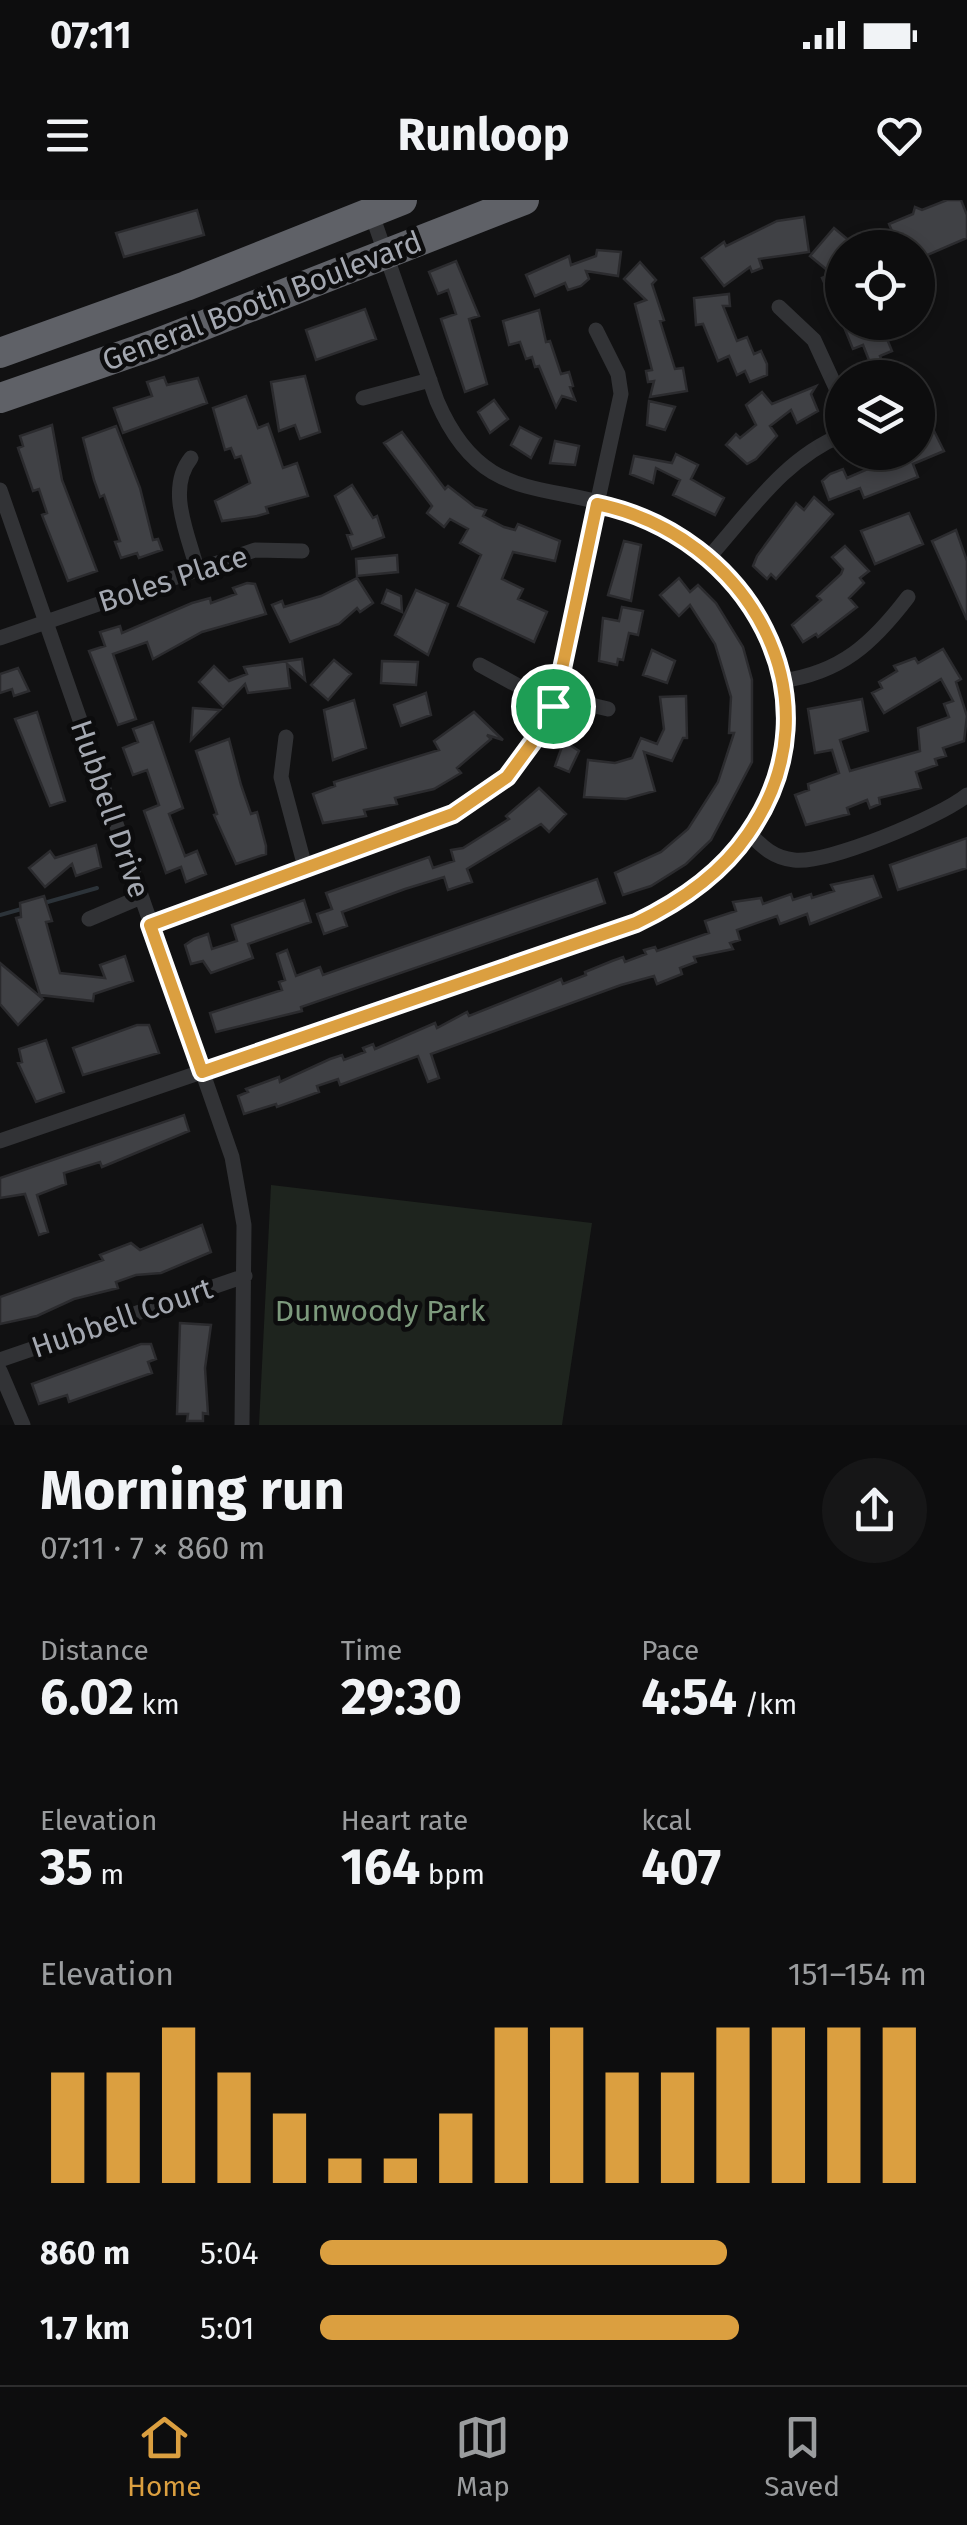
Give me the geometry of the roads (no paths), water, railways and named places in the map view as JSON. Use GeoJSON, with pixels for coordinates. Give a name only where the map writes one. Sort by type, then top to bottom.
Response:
{"type":"FeatureCollection","features":[{"type":"Feature","properties":{"kind":"highway","name":"General Booth Boulevard"},"geometry":{"type":"LineString","coordinates":[[0,352],[186,286],[402,200]]}},
{"type":"Feature","properties":{"kind":"highway","name":"General Booth Boulevard"},"geometry":{"type":"LineString","coordinates":[[0,398],[154,344],[524,200]]}},
{"type":"Feature","properties":{"kind":"street"},"geometry":{"type":"LineString","coordinates":[[0,1140],[636,923],[702,883],[748,834],[763,809],[780,759],[784,722],[775,653],[752,605],[710,556],[660,523],[533,490],[493,473],[460,444],[446,422],[371,212]]}},
{"type":"Feature","properties":{"kind":"street"},"geometry":{"type":"LineString","coordinates":[[779,307],[814,340],[825,364]]}},
{"type":"Feature","properties":{"kind":"street"},"geometry":{"type":"LineString","coordinates":[[150,925],[453,814],[488,794],[527,754],[556,697],[621,394],[618,374],[596,330]]}},
{"type":"Feature","properties":{"kind":"street"},"geometry":{"type":"LineString","coordinates":[[363,398],[430,380]]}},
{"type":"Feature","properties":{"kind":"street"},"geometry":{"type":"LineString","coordinates":[[710,556],[789,466],[825,444]]}},
{"type":"Feature","properties":{"kind":"street"},"geometry":{"type":"LineString","coordinates":[[191,458],[181,472],[178,493],[197,569]]}},
{"type":"Feature","properties":{"kind":"street","name":"Hubbell Drive"},"geometry":{"type":"LineString","coordinates":[[0,490],[240,1187],[245,1276],[242,1425]]}},
{"type":"Feature","properties":{"kind":"street","name":"Boles Place"},"geometry":{"type":"LineString","coordinates":[[0,638],[255,550],[302,552]]}},
{"type":"Feature","properties":{"kind":"street"},"geometry":{"type":"LineString","coordinates":[[781,681],[829,670],[849,659],[877,637],[908,596]]}},
{"type":"Feature","properties":{"kind":"street"},"geometry":{"type":"LineString","coordinates":[[480,665],[514,684],[608,709]]}},
{"type":"Feature","properties":{"kind":"street"},"geometry":{"type":"LineString","coordinates":[[286,736],[282,778],[304,868]]}},
{"type":"Feature","properties":{"kind":"street"},"geometry":{"type":"LineString","coordinates":[[748,834],[774,856],[810,860],[922,822],[967,795]]}},
{"type":"Feature","properties":{"kind":"street"},"geometry":{"type":"LineString","coordinates":[[89,919],[140,897]]}},
{"type":"Feature","properties":{"kind":"street","name":"Hubbell Court"},"geometry":{"type":"LineString","coordinates":[[0,1360],[245,1276]]}},
{"type":"Feature","properties":{"kind":"street"},"geometry":{"type":"LineString","coordinates":[[0,1371],[23,1425]]}},
{"type":"Feature","properties":{"kind":"waterway"},"geometry":{"type":"LineString","coordinates":[[44,903],[97,888]]}},
{"type":"Feature","properties":{"kind":"waterway"},"geometry":{"type":"LineString","coordinates":[[0,915],[25,908]]}},
{"type":"Feature","properties":{"kind":"park label","name":"Dunwoody Park"},"geometry":{"type":"Point","coordinates":[380,1311]}}]}
